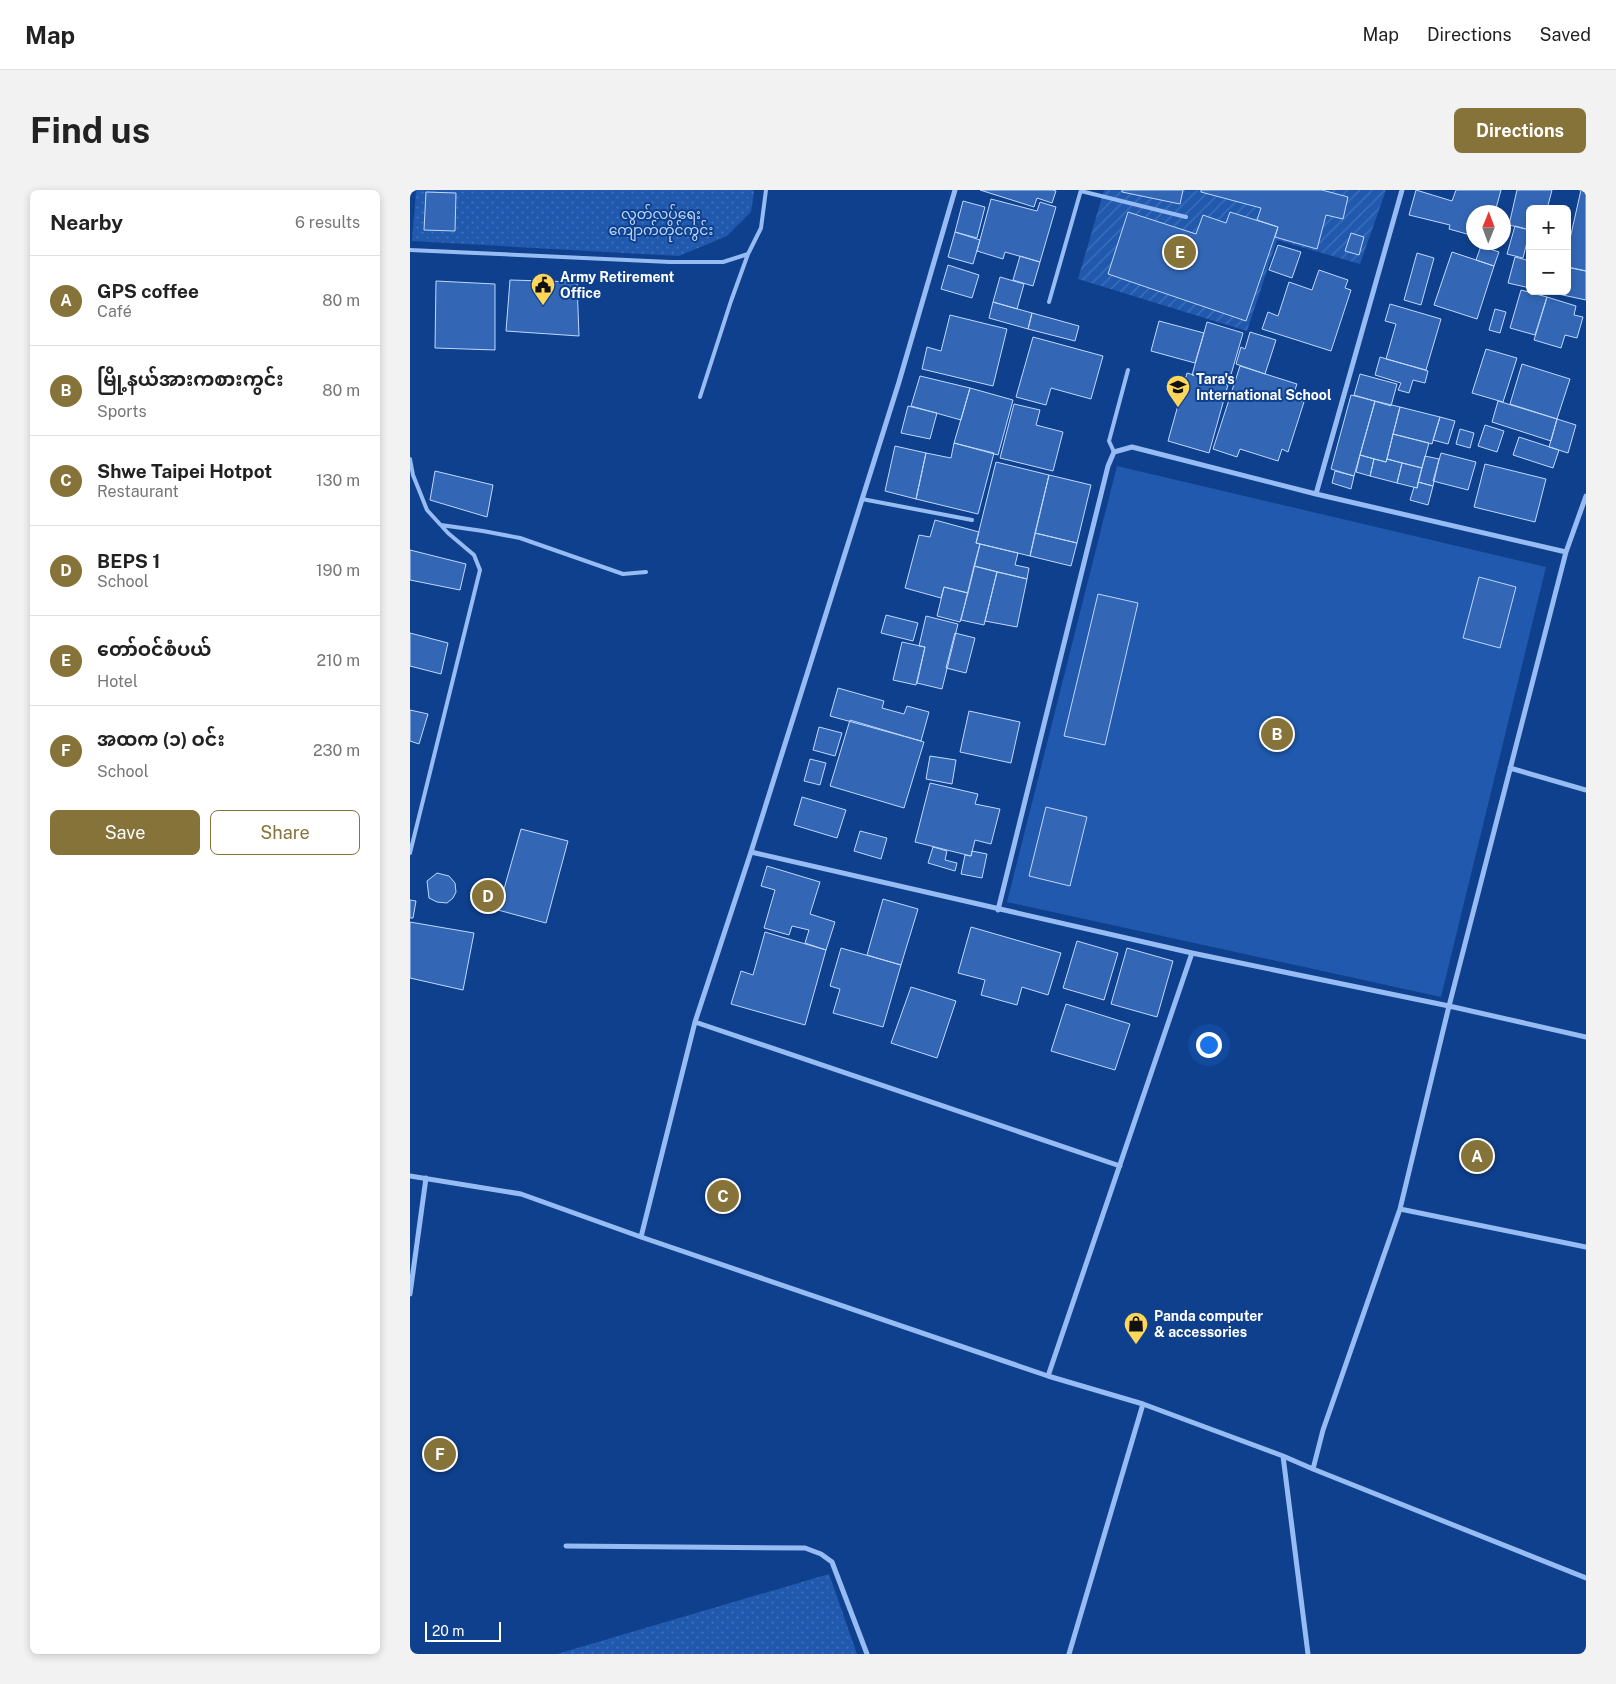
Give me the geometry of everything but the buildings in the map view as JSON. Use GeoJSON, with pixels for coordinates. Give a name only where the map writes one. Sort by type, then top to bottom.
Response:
{"type":"FeatureCollection","features":[{"type":"Feature","properties":{"kind":"street"},"geometry":{"type":"LineString","coordinates":[[641,1237],[695,1022],[751,852],[899,382],[955,190]]}},
{"type":"Feature","properties":{"kind":"street"},"geometry":{"type":"LineString","coordinates":[[1316,494],[1402,190]]}},
{"type":"Feature","properties":{"kind":"street"},"geometry":{"type":"LineString","coordinates":[[998,910],[1108,466],[1114,452],[1132,447],[1316,494],[1566,552]]}},
{"type":"Feature","properties":{"kind":"street"},"geometry":{"type":"LineString","coordinates":[[1313,1469],[1323,1430],[1400,1209],[1449,1006],[1566,552],[1586,496]]}},
{"type":"Feature","properties":{"kind":"street"},"geometry":{"type":"LineString","coordinates":[[1510,768],[1586,790]]}},
{"type":"Feature","properties":{"kind":"street"},"geometry":{"type":"LineString","coordinates":[[751,852],[1192,953],[1449,1006],[1586,1037]]}},
{"type":"Feature","properties":{"kind":"street"},"geometry":{"type":"LineString","coordinates":[[1048,1376],[1192,953]]}},
{"type":"Feature","properties":{"kind":"street"},"geometry":{"type":"LineString","coordinates":[[695,1022],[1120,1166]]}},
{"type":"Feature","properties":{"kind":"street"},"geometry":{"type":"LineString","coordinates":[[410,1176],[521,1194],[1048,1376],[1142,1404],[1283,1456],[1586,1578]]}},
{"type":"Feature","properties":{"kind":"street"},"geometry":{"type":"LineString","coordinates":[[410,1294],[426,1178]]}},
{"type":"Feature","properties":{"kind":"street"},"geometry":{"type":"LineString","coordinates":[[1400,1209],[1586,1247]]}},
{"type":"Feature","properties":{"kind":"street"},"geometry":{"type":"LineString","coordinates":[[1069,1654],[1142,1404]]}},
{"type":"Feature","properties":{"kind":"street"},"geometry":{"type":"LineString","coordinates":[[1283,1456],[1308,1654]]}},
{"type":"Feature","properties":{"kind":"street"},"geometry":{"type":"LineString","coordinates":[[566,1546],[805,1548],[821,1554],[832,1562],[867,1654]]}},
{"type":"Feature","properties":{"kind":"lane"},"geometry":{"type":"LineString","coordinates":[[700,397],[731,301],[748,254],[761,228],[766,190]]}},
{"type":"Feature","properties":{"kind":"lane"},"geometry":{"type":"LineString","coordinates":[[1049,302],[1081,190],[1186,217]]}},
{"type":"Feature","properties":{"kind":"lane"},"geometry":{"type":"LineString","coordinates":[[410,250],[670,262],[723,262],[748,254]]}},
{"type":"Feature","properties":{"kind":"lane"},"geometry":{"type":"LineString","coordinates":[[1114,452],[1109,441],[1128,370]]}},
{"type":"Feature","properties":{"kind":"lane"},"geometry":{"type":"LineString","coordinates":[[410,459],[413,475],[427,510],[474,554],[480,570],[410,853]]}},
{"type":"Feature","properties":{"kind":"lane"},"geometry":{"type":"LineString","coordinates":[[862,499],[972,520]]}},
{"type":"Feature","properties":{"kind":"lane"},"geometry":{"type":"LineString","coordinates":[[441,525],[483,530],[520,538],[623,574],[646,572]]}},
{"type":"Feature","properties":{"kind":"green space","name":"လွတ်လပ်ရေး ကျောက်တိုင်ကွင်း"},"geometry":{"type":"Polygon","coordinates":[[[416,190],[753,190],[754,192],[751,212],[727,236],[679,256],[412,241],[416,190]]]}},
{"type":"Feature","properties":{"kind":"green space"},"geometry":{"type":"Polygon","coordinates":[[[1104,190],[1386,190],[1360,264],[1277,240],[1247,331],[1078,279],[1104,190]]]}},
{"type":"Feature","properties":{"kind":"green space"},"geometry":{"type":"Polygon","coordinates":[[[1117,466],[1546,567],[1441,997],[1007,902],[1117,466]]]}},
{"type":"Feature","properties":{"kind":"green space"},"geometry":{"type":"Polygon","coordinates":[[[829,1574],[857,1654],[557,1654],[829,1574]]]}},
{"type":"Feature","properties":{"kind":"place","name":"တော်ဝင်စံပယ်"},"geometry":{"type":"Point","coordinates":[1180,252]}},
{"type":"Feature","properties":{"kind":"place","name":"Army Retirement Office"},"geometry":{"type":"Point","coordinates":[543,306]}},
{"type":"Feature","properties":{"kind":"place","name":"Tara's International School"},"geometry":{"type":"Point","coordinates":[1178,408]}},
{"type":"Feature","properties":{"kind":"place","name":"မြို့နယ်အားကစားကွင်း"},"geometry":{"type":"Point","coordinates":[1277,734]}},
{"type":"Feature","properties":{"kind":"place","name":"BEPS 1"},"geometry":{"type":"Point","coordinates":[488,896]}},
{"type":"Feature","properties":{"kind":"place","name":"GPS coffee"},"geometry":{"type":"Point","coordinates":[1477,1156]}},
{"type":"Feature","properties":{"kind":"place","name":"Shwe Taipei Hotpot"},"geometry":{"type":"Point","coordinates":[723,1196]}},
{"type":"Feature","properties":{"kind":"place","name":"Panda computer & accessories"},"geometry":{"type":"Point","coordinates":[1136,1345]}},
{"type":"Feature","properties":{"kind":"place","name":"အထက (၁) ဝင်း"},"geometry":{"type":"Point","coordinates":[440,1454]}}]}
